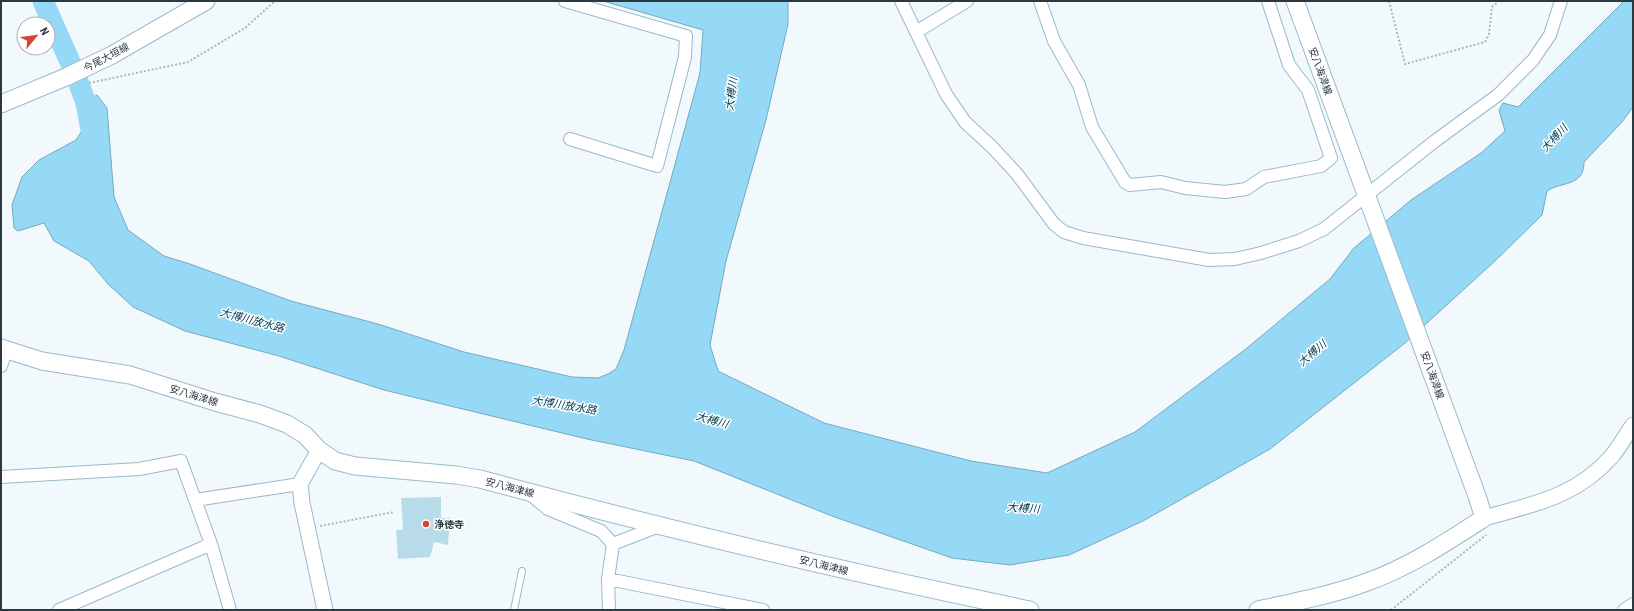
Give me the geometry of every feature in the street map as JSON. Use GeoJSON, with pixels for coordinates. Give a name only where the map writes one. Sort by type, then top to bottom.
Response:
{"type":"FeatureCollection","features":[{"type":"Feature","properties":{"kind":"main road","name":"今尾大垣線"},"geometry":{"type":"LineString","coordinates":[[1,104],[66,77],[112,55],[206,1]]}},
{"type":"Feature","properties":{"kind":"main road","name":"安八海津線"},"geometry":{"type":"LineString","coordinates":[[1296,1],[1372,213],[1426,356],[1486,526]]}},
{"type":"Feature","properties":{"kind":"main road","name":"安八海津線"},"geometry":{"type":"LineString","coordinates":[[3,355],[130,375],[215,402],[260,414],[287,424],[305,435],[319,450],[335,461],[355,466],[456,475],[835,569],[1030,610]]}},
{"type":"Feature","properties":{"kind":"main road"},"geometry":{"type":"LineString","coordinates":[[1258,610],[1313,598],[1367,582],[1408,564],[1444,544],[1486,526]]}},
{"type":"Feature","properties":{"kind":"street"},"geometry":{"type":"LineString","coordinates":[[565,1],[686,36],[685,57],[657,166],[570,140]]}},
{"type":"Feature","properties":{"kind":"street"},"geometry":{"type":"LineString","coordinates":[[901,1],[946,94],[965,122],[992,146],[1017,174],[1054,224],[1064,232],[1083,238],[1208,260],[1235,259],[1260,253],[1312,235],[1324,229],[1367,197],[1435,141],[1498,95],[1533,60],[1550,35],[1561,1]]}},
{"type":"Feature","properties":{"kind":"street"},"geometry":{"type":"LineString","coordinates":[[916,32],[967,1]]}},
{"type":"Feature","properties":{"kind":"street"},"geometry":{"type":"LineString","coordinates":[[1040,1],[1054,42],[1079,85],[1092,127],[1125,182],[1130,185],[1161,182],[1185,188],[1226,192],[1246,189],[1264,177],[1321,166],[1331,158],[1308,90],[1289,65],[1268,1]]}},
{"type":"Feature","properties":{"kind":"street"},"geometry":{"type":"LineString","coordinates":[[1486,526],[1552,499],[1586,480],[1612,455],[1633,425]]}},
{"type":"Feature","properties":{"kind":"street"},"geometry":{"type":"LineString","coordinates":[[319,450],[300,484],[307,528],[325,610]]}},
{"type":"Feature","properties":{"kind":"street"},"geometry":{"type":"LineString","coordinates":[[1,477],[139,469],[181,461],[211,544],[230,610]]}},
{"type":"Feature","properties":{"kind":"street"},"geometry":{"type":"LineString","coordinates":[[195,500],[300,484]]}},
{"type":"Feature","properties":{"kind":"street"},"geometry":{"type":"LineString","coordinates":[[529,492],[548,509],[601,531],[613,544]]}},
{"type":"Feature","properties":{"kind":"street"},"geometry":{"type":"LineString","coordinates":[[613,544],[659,526]]}},
{"type":"Feature","properties":{"kind":"street"},"geometry":{"type":"LineString","coordinates":[[59,610],[211,544]]}},
{"type":"Feature","properties":{"kind":"street"},"geometry":{"type":"LineString","coordinates":[[608,610],[608,580],[613,544]]}},
{"type":"Feature","properties":{"kind":"street"},"geometry":{"type":"LineString","coordinates":[[608,580],[763,610]]}},
{"type":"Feature","properties":{"kind":"street"},"geometry":{"type":"LineString","coordinates":[[1624,610],[1633,604]]}},
{"type":"Feature","properties":{"kind":"lane"},"geometry":{"type":"LineString","coordinates":[[514,610],[522,571]]}},
{"type":"Feature","properties":{"kind":"path"},"geometry":{"type":"LineString","coordinates":[[86,84],[188,62],[245,28],[275,1]]}},
{"type":"Feature","properties":{"kind":"path"},"geometry":{"type":"LineString","coordinates":[[1389,1],[1405,64],[1485,42],[1489,34],[1492,7],[1499,1]]}},
{"type":"Feature","properties":{"kind":"path"},"geometry":{"type":"LineString","coordinates":[[307,528],[394,512]]}},
{"type":"Feature","properties":{"kind":"path"},"geometry":{"type":"LineString","coordinates":[[1392,610],[1486,526]]}},
{"type":"Feature","properties":{"kind":"water","name":"大榑川"},"geometry":{"type":"Polygon","coordinates":[[[603,1],[788,1],[788,24],[766,120],[726,261],[710,345],[718,371],[824,423],[971,461],[1047,473],[1135,432],[1247,348],[1330,279],[1354,248],[1411,200],[1481,153],[1505,131],[1499,110],[1503,103],[1518,107],[1624,1],[1633,1],[1633,107],[1622,122],[1584,162],[1583,170],[1576,180],[1547,191],[1542,215],[1495,261],[1405,343],[1270,449],[1143,521],[1069,555],[1010,565],[952,558],[832,516],[694,461],[587,439],[384,390],[279,356],[185,331],[133,307],[108,284],[89,261],[54,241],[44,223],[18,231],[14,228],[12,205],[22,177],[39,160],[76,140],[85,126],[87,101],[97,95],[107,108],[114,197],[128,230],[164,256],[291,301],[378,324],[464,352],[572,377],[598,378],[616,369],[624,350],[700,73],[703,30],[603,1]]]}},
{"type":"Feature","properties":{"kind":"building","name":"浄徳寺"},"geometry":{"type":"Polygon","coordinates":[[[441,497],[441,518],[450,518],[448,545],[434,542],[430,557],[398,559],[396,530],[403,530],[401,498],[441,497]]]}},
{"type":"Feature","properties":{"kind":"waterway","name":"大博川放水路"},"geometry":{"type":"LineString","coordinates":[[43,1],[75,73],[86,103],[92,135]]}},
{"type":"Feature","properties":{"kind":"place","name":"浄徳寺"},"geometry":{"type":"Point","coordinates":[426,524]}}]}
